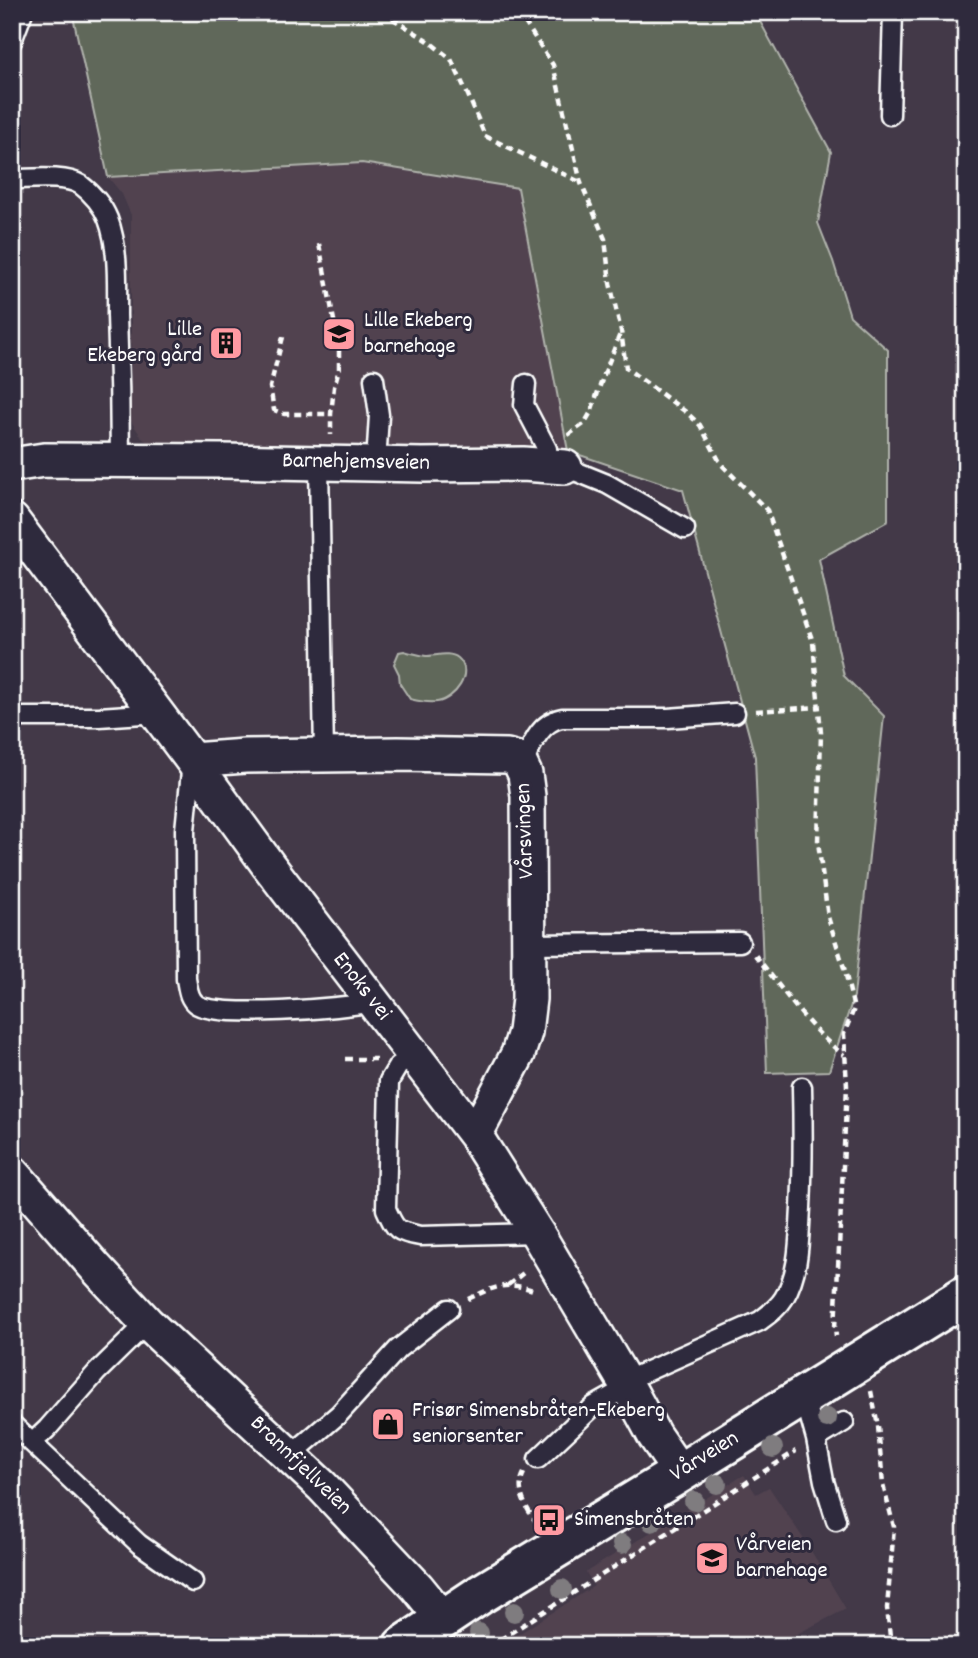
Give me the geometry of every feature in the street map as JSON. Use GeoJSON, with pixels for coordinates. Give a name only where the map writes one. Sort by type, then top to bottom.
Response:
{"type":"FeatureCollection","features":[{"type":"Feature","properties":{"kind":"street","name":"Barnehjemsveien"},"geometry":{"type":"LineString","coordinates":[[12,465],[44,460],[325,464],[523,464],[553,460]]}},
{"type":"Feature","properties":{"kind":"street","name":"Enoks vei"},"geometry":{"type":"LineString","coordinates":[[12,520],[158,713],[268,866],[475,1135],[537,1233],[654,1435],[680,1473]]}},
{"type":"Feature","properties":{"kind":"street","name":"Vårsvingen"},"geometry":{"type":"LineString","coordinates":[[192,760],[245,756],[398,754],[507,756],[518,759],[525,774],[528,796],[529,999],[525,1032],[518,1054],[475,1135]]}},
{"type":"Feature","properties":{"kind":"street","name":"Brannfjellveien"},"geometry":{"type":"LineString","coordinates":[[12,1172],[147,1323],[348,1512],[417,1587],[428,1635]]}},
{"type":"Feature","properties":{"kind":"street","name":"Vårveien"},"geometry":{"type":"LineString","coordinates":[[428,1635],[680,1473],[966,1295]]}},
{"type":"Feature","properties":{"kind":"lane"},"geometry":{"type":"LineString","coordinates":[[12,41],[23,12]]}},
{"type":"Feature","properties":{"kind":"lane"},"geometry":{"type":"LineString","coordinates":[[890,116],[893,12]]}},
{"type":"Feature","properties":{"kind":"lane"},"geometry":{"type":"LineString","coordinates":[[12,179],[71,180],[94,197],[108,218],[114,247],[116,283],[120,461]]}},
{"type":"Feature","properties":{"kind":"lane"},"geometry":{"type":"LineString","coordinates":[[373,379],[379,415],[376,464]]}},
{"type":"Feature","properties":{"kind":"lane"},"geometry":{"type":"LineString","coordinates":[[526,384],[524,405],[553,460]]}},
{"type":"Feature","properties":{"kind":"lane","name":"Barnehjemsveien"},"geometry":{"type":"LineString","coordinates":[[553,460],[607,484],[685,529]]}},
{"type":"Feature","properties":{"kind":"lane"},"geometry":{"type":"LineString","coordinates":[[324,755],[325,464]]}},
{"type":"Feature","properties":{"kind":"lane"},"geometry":{"type":"LineString","coordinates":[[12,717],[99,717],[158,713]]}},
{"type":"Feature","properties":{"kind":"lane"},"geometry":{"type":"LineString","coordinates":[[522,766],[534,741],[553,720],[668,718],[735,713]]}},
{"type":"Feature","properties":{"kind":"lane"},"geometry":{"type":"LineString","coordinates":[[192,760],[185,830],[186,979],[189,994],[196,1004],[220,1011],[264,1011],[322,1009],[373,1002]]}},
{"type":"Feature","properties":{"kind":"lane"},"geometry":{"type":"LineString","coordinates":[[529,944],[740,942]]}},
{"type":"Feature","properties":{"kind":"lane"},"geometry":{"type":"LineString","coordinates":[[414,1055],[398,1066],[389,1081],[386,1209],[394,1227],[402,1232],[420,1236],[537,1233]]}},
{"type":"Feature","properties":{"kind":"lane"},"geometry":{"type":"LineString","coordinates":[[538,1460],[594,1406],[626,1384],[760,1321],[774,1311],[784,1298],[795,1269],[799,1248],[803,1174],[802,1087]]}},
{"type":"Feature","properties":{"kind":"lane"},"geometry":{"type":"LineString","coordinates":[[290,1456],[339,1414],[398,1349],[449,1309]]}},
{"type":"Feature","properties":{"kind":"lane"},"geometry":{"type":"LineString","coordinates":[[32,1443],[97,1372],[147,1323]]}},
{"type":"Feature","properties":{"kind":"lane"},"geometry":{"type":"LineString","coordinates":[[804,1396],[836,1520]]}},
{"type":"Feature","properties":{"kind":"lane"},"geometry":{"type":"LineString","coordinates":[[816,1439],[844,1422]]}},
{"type":"Feature","properties":{"kind":"lane"},"geometry":{"type":"LineString","coordinates":[[12,1424],[139,1544],[193,1582]]}},
{"type":"Feature","properties":{"kind":"path"},"geometry":{"type":"LineString","coordinates":[[382,12],[427,40],[450,59],[485,136],[581,183]]}},
{"type":"Feature","properties":{"kind":"path"},"geometry":{"type":"LineString","coordinates":[[518,12],[553,65],[581,183],[605,239],[610,283],[626,368],[700,425],[721,464],[766,510],[813,642],[821,733],[818,842],[828,917],[854,1009],[844,1034],[847,1086],[835,1328],[837,1339]]}},
{"type":"Feature","properties":{"kind":"path"},"geometry":{"type":"LineString","coordinates":[[319,244],[339,346],[339,369],[334,387],[325,464]]}},
{"type":"Feature","properties":{"kind":"path"},"geometry":{"type":"LineString","coordinates":[[553,460],[591,412],[621,331]]}},
{"type":"Feature","properties":{"kind":"path"},"geometry":{"type":"LineString","coordinates":[[283,337],[270,387],[274,410],[284,414],[331,414]]}},
{"type":"Feature","properties":{"kind":"path"},"geometry":{"type":"LineString","coordinates":[[735,713],[818,707]]}},
{"type":"Feature","properties":{"kind":"path"},"geometry":{"type":"LineString","coordinates":[[740,942],[752,951],[794,1007],[829,1044],[845,1055]]}},
{"type":"Feature","properties":{"kind":"path"},"geometry":{"type":"LineString","coordinates":[[449,1309],[487,1291],[508,1285],[533,1290],[538,1297]]}},
{"type":"Feature","properties":{"kind":"path"},"geometry":{"type":"LineString","coordinates":[[865,1381],[871,1391],[875,1408],[883,1485],[894,1527],[887,1608],[891,1646]]}},
{"type":"Feature","properties":{"kind":"path"},"geometry":{"type":"LineString","coordinates":[[490,1646],[816,1439]]}},
{"type":"Feature","properties":{"kind":"path"},"geometry":{"type":"LineString","coordinates":[[538,1460],[532,1460],[521,1476],[520,1485],[522,1496],[538,1526]]}},
{"type":"Feature","properties":{"kind":"shaded area","name":"Lille Ekeberg barnehage"},"geometry":{"type":"Polygon","coordinates":[[[362,163],[518,188],[568,451],[154,446],[143,439],[131,421],[131,215],[122,194],[108,177],[362,163]]]}},
{"type":"Feature","properties":{"kind":"shaded area","name":"Vårveien barnehage"},"geometry":{"type":"Polygon","coordinates":[[[744,1475],[756,1494],[769,1487],[846,1609],[773,1646],[758,1642],[749,1646],[500,1646],[594,1586],[586,1572],[744,1475]]]}},
{"type":"Feature","properties":{"kind":"green space"},"geometry":{"type":"Polygon","coordinates":[[[72,12],[756,12],[831,152],[818,223],[850,316],[888,350],[888,521],[819,559],[844,676],[884,716],[854,996],[829,1071],[767,1073],[755,757],[683,490],[568,451],[518,188],[362,163],[108,177],[72,12]]]}},
{"type":"Feature","properties":{"kind":"green space"},"geometry":{"type":"Polygon","coordinates":[[[399,652],[426,656],[442,654],[458,658],[464,671],[456,691],[437,702],[410,699],[400,684],[394,664],[399,652]]]}},
{"type":"Feature","properties":{"kind":"place","name":"Lille Ekeberg barnehage"},"geometry":{"type":"Point","coordinates":[339,334]}},
{"type":"Feature","properties":{"kind":"place","name":"Lille Ekeberg gård"},"geometry":{"type":"Point","coordinates":[226,343]}},
{"type":"Feature","properties":{"kind":"place","name":"Frisør Simensbråten-Ekeberg seniorsenter"},"geometry":{"type":"Point","coordinates":[388,1424]}},
{"type":"Feature","properties":{"kind":"place","name":"Simensbråten"},"geometry":{"type":"Point","coordinates":[549,1520]}},
{"type":"Feature","properties":{"kind":"place","name":"Vårveien barnehage"},"geometry":{"type":"Point","coordinates":[712,1558]}}]}
